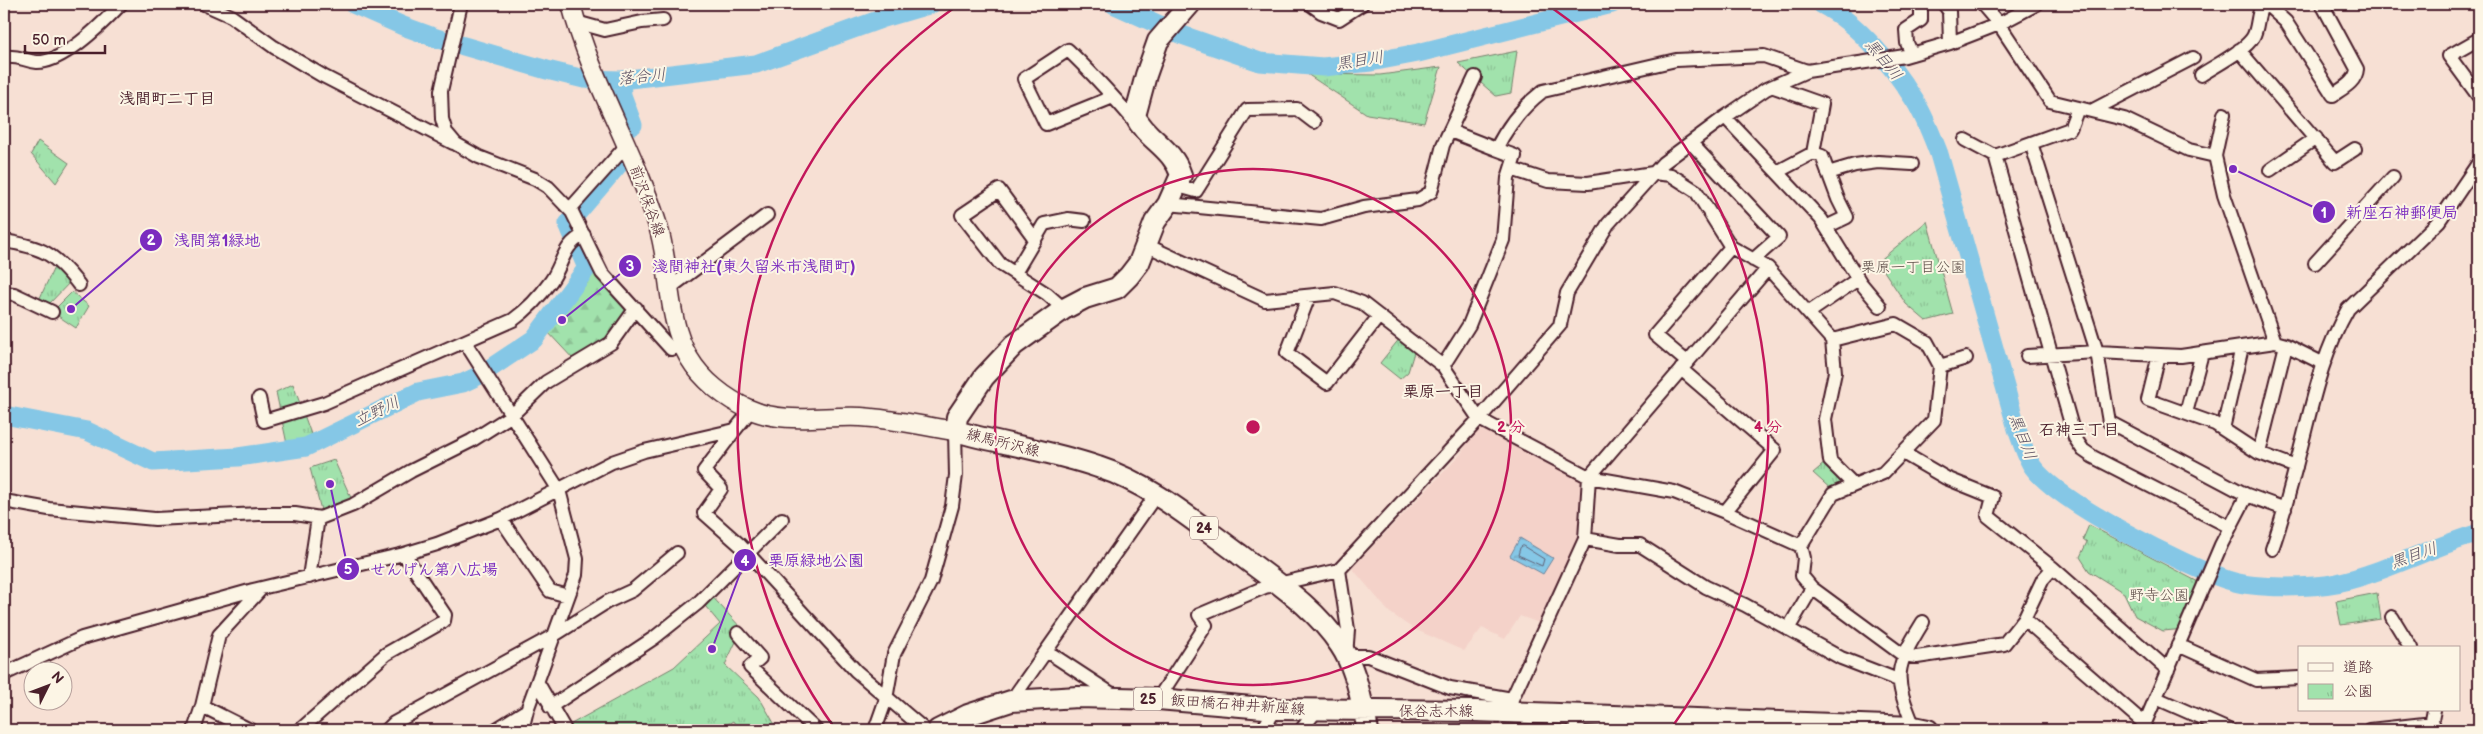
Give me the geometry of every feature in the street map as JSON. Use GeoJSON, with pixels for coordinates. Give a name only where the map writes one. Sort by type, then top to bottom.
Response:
{"type":"FeatureCollection","features":[{"type":"Feature","properties":{"kind":"main road","name":"前沢保谷線"},"geometry":{"type":"LineString","coordinates":[[571,4],[589,63],[626,146],[658,226],[671,288],[674,314],[683,346],[689,359],[729,399],[751,410],[783,418],[861,417],[955,432]]}},
{"type":"Feature","properties":{"kind":"main road"},"geometry":{"type":"LineString","coordinates":[[1178,186],[1181,175],[1176,162],[1139,124],[1135,116],[1146,74],[1158,41],[1185,9]]}},
{"type":"Feature","properties":{"kind":"main road","name":"練馬所沢線"},"geometry":{"type":"LineString","coordinates":[[1178,186],[1155,222],[1139,263],[1117,288],[1085,298],[1064,309],[1014,345],[984,377],[957,417],[955,432],[1099,467],[1156,495],[1313,611],[1346,656],[1354,674],[1368,730]]}},
{"type":"Feature","properties":{"kind":"main road","name":"飯田橋石神井新座線"},"geometry":{"type":"LineString","coordinates":[[938,730],[968,715],[1011,702],[1048,698],[1158,699],[1276,709],[1364,710]]}},
{"type":"Feature","properties":{"kind":"main road","name":"保谷志木線"},"geometry":{"type":"LineString","coordinates":[[1364,710],[1511,705],[1579,722],[1921,729]]}},
{"type":"Feature","properties":{"kind":"street"},"geometry":{"type":"LineString","coordinates":[[4,57],[18,56],[38,62],[54,58],[103,23],[121,4]]}},
{"type":"Feature","properties":{"kind":"street"},"geometry":{"type":"LineString","coordinates":[[204,4],[230,16],[274,47],[323,76],[456,144],[478,158],[535,179],[548,187],[571,211],[578,236],[602,273],[636,308],[671,349],[683,346]]}},
{"type":"Feature","properties":{"kind":"street"},"geometry":{"type":"LineString","coordinates":[[456,144],[446,132],[439,104],[447,60],[461,4]]}},
{"type":"Feature","properties":{"kind":"street"},"geometry":{"type":"LineString","coordinates":[[1310,4],[1321,12],[1339,20],[1362,4]]}},
{"type":"Feature","properties":{"kind":"street"},"geometry":{"type":"LineString","coordinates":[[1908,55],[1906,30],[1921,20],[1920,4]]}},
{"type":"Feature","properties":{"kind":"street"},"geometry":{"type":"LineString","coordinates":[[1944,4],[1949,11],[1950,43]]}},
{"type":"Feature","properties":{"kind":"street"},"geometry":{"type":"LineString","coordinates":[[1982,4],[1999,24],[2050,101],[2124,119],[2189,150],[2214,156]]}},
{"type":"Feature","properties":{"kind":"street"},"geometry":{"type":"LineString","coordinates":[[1158,699],[1206,625],[1199,615],[1265,587],[1339,570],[1560,325],[1567,294],[1608,224],[1653,173],[1725,117],[1766,90],[1807,71],[1908,55],[1950,43],[1999,24],[2037,4]]}},
{"type":"Feature","properties":{"kind":"street"},"geometry":{"type":"LineString","coordinates":[[2201,75],[2239,50],[2252,38],[2260,8],[2265,4],[2286,22],[2333,95],[2351,82],[2356,75],[2357,69],[2322,4]]}},
{"type":"Feature","properties":{"kind":"street"},"geometry":{"type":"LineString","coordinates":[[576,22],[605,30],[662,20]]}},
{"type":"Feature","properties":{"kind":"street"},"geometry":{"type":"LineString","coordinates":[[2479,40],[2449,56],[2479,97]]}},
{"type":"Feature","properties":{"kind":"street"},"geometry":{"type":"LineString","coordinates":[[1113,97],[1046,124],[1024,79],[1068,50],[1113,97],[1130,116],[1135,116]]}},
{"type":"Feature","properties":{"kind":"street"},"geometry":{"type":"LineString","coordinates":[[2239,50],[2335,162],[2355,149]]}},
{"type":"Feature","properties":{"kind":"street"},"geometry":{"type":"LineString","coordinates":[[1496,149],[1506,128],[1528,102],[1542,90],[1676,60],[1764,56],[1807,71]]}},
{"type":"Feature","properties":{"kind":"street"},"geometry":{"type":"LineString","coordinates":[[2092,110],[2193,58]]}},
{"type":"Feature","properties":{"kind":"street"},"geometry":{"type":"LineString","coordinates":[[1168,204],[1322,219],[1364,206],[1418,200],[1431,192],[1443,145],[1475,77]]}},
{"type":"Feature","properties":{"kind":"street"},"geometry":{"type":"LineString","coordinates":[[1774,87],[1822,104],[1814,153]]}},
{"type":"Feature","properties":{"kind":"street"},"geometry":{"type":"LineString","coordinates":[[1995,156],[2070,129],[2078,108]]}},
{"type":"Feature","properties":{"kind":"street"},"geometry":{"type":"LineString","coordinates":[[1178,186],[1196,191],[1247,110],[1296,109],[1314,122]]}},
{"type":"Feature","properties":{"kind":"street"},"geometry":{"type":"LineString","coordinates":[[2224,114],[2214,156],[2224,195],[2280,343],[2258,453]]}},
{"type":"Feature","properties":{"kind":"street"},"geometry":{"type":"LineString","coordinates":[[1725,117],[1826,228],[1858,279],[1880,306]]}},
{"type":"Feature","properties":{"kind":"street"},"geometry":{"type":"LineString","coordinates":[[1442,366],[1469,325],[1503,240],[1510,170],[1515,156],[1450,130]]}},
{"type":"Feature","properties":{"kind":"street"},"geometry":{"type":"LineString","coordinates":[[2270,170],[2316,138]]}},
{"type":"Feature","properties":{"kind":"street"},"geometry":{"type":"LineString","coordinates":[[1965,140],[1995,156],[2075,438],[2083,450],[2093,458],[2230,527]]}},
{"type":"Feature","properties":{"kind":"street"},"geometry":{"type":"LineString","coordinates":[[2031,143],[2097,352],[2109,422],[2247,495],[2285,510]]}},
{"type":"Feature","properties":{"kind":"street"},"geometry":{"type":"LineString","coordinates":[[1692,144],[1779,236],[1753,260]]}},
{"type":"Feature","properties":{"kind":"street"},"geometry":{"type":"LineString","coordinates":[[571,211],[626,146]]}},
{"type":"Feature","properties":{"kind":"street"},"geometry":{"type":"LineString","coordinates":[[1777,172],[1814,153],[1822,156],[1847,216],[1826,228]]}},
{"type":"Feature","properties":{"kind":"street"},"geometry":{"type":"LineString","coordinates":[[1828,173],[1855,165],[1878,162],[1912,164]]}},
{"type":"Feature","properties":{"kind":"street"},"geometry":{"type":"LineString","coordinates":[[2272,549],[2285,510],[2322,363],[2348,309],[2439,221],[2479,162]]}},
{"type":"Feature","properties":{"kind":"street"},"geometry":{"type":"LineString","coordinates":[[1510,170],[1548,181],[1588,183],[1653,173],[1671,175],[1696,191],[1731,247],[1768,268],[1832,340],[1835,372],[1825,419],[1830,461],[1854,485]]}},
{"type":"Feature","properties":{"kind":"street"},"geometry":{"type":"LineString","coordinates":[[2315,263],[2394,177]]}},
{"type":"Feature","properties":{"kind":"street"},"geometry":{"type":"LineString","coordinates":[[1034,239],[999,190],[962,215],[1000,264],[1047,294],[1064,309]]}},
{"type":"Feature","properties":{"kind":"street"},"geometry":{"type":"LineString","coordinates":[[671,288],[767,215]]}},
{"type":"Feature","properties":{"kind":"street"},"geometry":{"type":"LineString","coordinates":[[1015,273],[1044,224],[1068,219],[1084,221]]}},
{"type":"Feature","properties":{"kind":"street"},"geometry":{"type":"LineString","coordinates":[[259,398],[264,421],[279,418],[324,403],[465,342],[522,314],[552,280],[578,236]]}},
{"type":"Feature","properties":{"kind":"street"},"geometry":{"type":"LineString","coordinates":[[4,241],[33,245],[63,265],[79,285]]}},
{"type":"Feature","properties":{"kind":"street"},"geometry":{"type":"LineString","coordinates":[[1146,245],[1265,300],[1335,293],[1362,303],[1442,366],[1478,418],[1589,477],[1674,492],[1725,512],[1801,546]]}},
{"type":"Feature","properties":{"kind":"street"},"geometry":{"type":"LineString","coordinates":[[1725,512],[1775,450],[1684,365],[1654,334],[1731,247]]}},
{"type":"Feature","properties":{"kind":"street"},"geometry":{"type":"LineString","coordinates":[[1339,570],[1348,630],[1346,656],[1368,656],[1450,688],[1511,705],[1585,539],[1589,477],[1768,268]]}},
{"type":"Feature","properties":{"kind":"street"},"geometry":{"type":"LineString","coordinates":[[1808,313],[1858,279]]}},
{"type":"Feature","properties":{"kind":"street"},"geometry":{"type":"LineString","coordinates":[[4,293],[14,294],[52,312]]}},
{"type":"Feature","properties":{"kind":"street"},"geometry":{"type":"LineString","coordinates":[[1309,296],[1287,353],[1327,383],[1379,316]]}},
{"type":"Feature","properties":{"kind":"street"},"geometry":{"type":"LineString","coordinates":[[4,501],[49,509],[155,519],[259,514],[318,518],[353,505],[411,471],[472,441],[512,415],[546,382],[611,343],[636,308]]}},
{"type":"Feature","properties":{"kind":"street"},"geometry":{"type":"LineString","coordinates":[[1832,340],[1896,324],[1927,342],[1940,366],[1934,420],[1883,473],[1833,494],[1801,546],[1804,558],[1802,576],[1812,588],[1904,655],[1917,656],[2004,644],[2024,619],[2042,579],[2052,568]]}},
{"type":"Feature","properties":{"kind":"street"},"geometry":{"type":"LineString","coordinates":[[465,342],[559,490],[577,559],[576,575],[527,710],[522,730]]}},
{"type":"Feature","properties":{"kind":"street"},"geometry":{"type":"LineString","coordinates":[[2027,356],[2097,352],[2181,356],[2280,343],[2322,363]]}},
{"type":"Feature","properties":{"kind":"street"},"geometry":{"type":"LineString","coordinates":[[2223,429],[2242,347]]}},
{"type":"Feature","properties":{"kind":"street"},"geometry":{"type":"LineString","coordinates":[[2186,413],[2202,353]]}},
{"type":"Feature","properties":{"kind":"street"},"geometry":{"type":"LineString","coordinates":[[2160,355],[2148,400],[2215,424],[2258,453],[2296,467]]}},
{"type":"Feature","properties":{"kind":"street"},"geometry":{"type":"LineString","coordinates":[[1940,366],[1966,358]]}},
{"type":"Feature","properties":{"kind":"street"},"geometry":{"type":"LineString","coordinates":[[751,410],[704,471],[721,489],[704,513],[749,554],[845,660],[886,699],[925,730]]}},
{"type":"Feature","properties":{"kind":"street"},"geometry":{"type":"LineString","coordinates":[[4,674],[82,638],[262,588],[404,554],[501,520],[612,462],[644,451],[735,430]]}},
{"type":"Feature","properties":{"kind":"street"},"geometry":{"type":"LineString","coordinates":[[875,730],[886,699],[894,654],[931,581],[952,506],[956,475],[955,432]]}},
{"type":"Feature","properties":{"kind":"street"},"geometry":{"type":"LineString","coordinates":[[1903,453],[1946,478],[1993,497],[1988,516],[2052,568],[2168,670]]}},
{"type":"Feature","properties":{"kind":"street"},"geometry":{"type":"LineString","coordinates":[[1011,702],[1048,652],[1156,495]]}},
{"type":"Feature","properties":{"kind":"street"},"geometry":{"type":"LineString","coordinates":[[2024,619],[2144,727],[2221,545],[2247,495]]}},
{"type":"Feature","properties":{"kind":"street"},"geometry":{"type":"LineString","coordinates":[[309,577],[318,518]]}},
{"type":"Feature","properties":{"kind":"street"},"geometry":{"type":"LineString","coordinates":[[550,707],[661,632],[698,603],[782,519]]}},
{"type":"Feature","properties":{"kind":"street"},"geometry":{"type":"LineString","coordinates":[[501,520],[550,591],[568,596]]}},
{"type":"Feature","properties":{"kind":"street"},"geometry":{"type":"LineString","coordinates":[[1585,539],[1620,545],[1640,544],[1706,587],[1745,605],[1842,658],[1898,680]]}},
{"type":"Feature","properties":{"kind":"street"},"geometry":{"type":"LineString","coordinates":[[387,730],[394,723],[553,636],[607,602],[633,590],[677,553]]}},
{"type":"Feature","properties":{"kind":"street"},"geometry":{"type":"LineString","coordinates":[[300,730],[386,654],[444,621],[445,615],[404,554]]}},
{"type":"Feature","properties":{"kind":"street"},"geometry":{"type":"LineString","coordinates":[[194,730],[202,706],[218,635],[262,588]]}},
{"type":"Feature","properties":{"kind":"street"},"geometry":{"type":"LineString","coordinates":[[1788,629],[1812,588]]}},
{"type":"Feature","properties":{"kind":"street"},"geometry":{"type":"LineString","coordinates":[[2392,617],[2410,646]]}},
{"type":"Feature","properties":{"kind":"street"},"geometry":{"type":"LineString","coordinates":[[1921,729],[1900,695],[1898,680],[1904,655],[1923,622]]}},
{"type":"Feature","properties":{"kind":"street"},"geometry":{"type":"LineString","coordinates":[[738,633],[760,658],[750,666],[780,698],[816,730]]}},
{"type":"Feature","properties":{"kind":"street"},"geometry":{"type":"LineString","coordinates":[[2178,646],[2256,680],[2298,678]]}},
{"type":"Feature","properties":{"kind":"street"},"geometry":{"type":"LineString","coordinates":[[1048,652],[1117,698]]}},
{"type":"Feature","properties":{"kind":"street"},"geometry":{"type":"LineString","coordinates":[[538,683],[550,707],[565,730]]}},
{"type":"Feature","properties":{"kind":"street"},"geometry":{"type":"LineString","coordinates":[[2156,698],[2229,730]]}},
{"type":"Feature","properties":{"kind":"street"},"geometry":{"type":"LineString","coordinates":[[202,706],[250,730]]}},
{"type":"Feature","properties":{"kind":"street"},"geometry":{"type":"LineString","coordinates":[[1262,730],[1276,709]]}},
{"type":"Feature","properties":{"kind":"street"},"geometry":{"type":"LineString","coordinates":[[495,730],[527,710]]}},
{"type":"Feature","properties":{"kind":"street"},"geometry":{"type":"LineString","coordinates":[[1301,730],[1317,710]]}},
{"type":"Feature","properties":{"kind":"street"},"geometry":{"type":"LineString","coordinates":[[2370,730],[2431,727],[2434,712]]}},
{"type":"Feature","properties":{"kind":"shaded area"},"geometry":{"type":"Polygon","coordinates":[[[1481,422],[1584,478],[1581,535],[1539,623],[1520,616],[1505,639],[1482,628],[1464,651],[1412,628],[1389,612],[1352,568],[1460,455],[1481,422]]]}},
{"type":"Feature","properties":{"kind":"green space"},"geometry":{"type":"Polygon","coordinates":[[[1517,51],[1511,93],[1496,96],[1458,63],[1517,51]]]}},
{"type":"Feature","properties":{"kind":"green space"},"geometry":{"type":"Polygon","coordinates":[[[1441,67],[1424,123],[1367,114],[1307,74],[1380,75],[1441,67]]]}},
{"type":"Feature","properties":{"kind":"green space"},"geometry":{"type":"Polygon","coordinates":[[[38,141],[69,163],[56,183],[31,154],[38,141]]]}},
{"type":"Feature","properties":{"kind":"green space","name":"栗原一丁目公園"},"geometry":{"type":"Polygon","coordinates":[[[1927,221],[1953,314],[1926,321],[1906,304],[1878,262],[1927,221]]]}},
{"type":"Feature","properties":{"kind":"green space"},"geometry":{"type":"Polygon","coordinates":[[[56,263],[72,280],[48,305],[39,300],[56,263]]]}},
{"type":"Feature","properties":{"kind":"green space"},"geometry":{"type":"Polygon","coordinates":[[[593,265],[628,306],[628,313],[606,337],[575,361],[546,330],[593,265]]]}},
{"type":"Feature","properties":{"kind":"green space"},"geometry":{"type":"Polygon","coordinates":[[[72,292],[89,306],[76,328],[52,312],[72,292]]]}},
{"type":"Feature","properties":{"kind":"green space"},"geometry":{"type":"Polygon","coordinates":[[[1400,338],[1415,349],[1408,372],[1400,379],[1380,363],[1400,338]]]}},
{"type":"Feature","properties":{"kind":"green space"},"geometry":{"type":"Polygon","coordinates":[[[293,384],[312,437],[287,444],[276,392],[293,384]]]}},
{"type":"Feature","properties":{"kind":"green space"},"geometry":{"type":"Polygon","coordinates":[[[334,460],[352,500],[322,514],[310,468],[334,460]]]}},
{"type":"Feature","properties":{"kind":"green space"},"geometry":{"type":"Polygon","coordinates":[[[1826,462],[1845,481],[1833,491],[1813,473],[1826,462]]]}},
{"type":"Feature","properties":{"kind":"green space","name":"野寺公園"},"geometry":{"type":"Polygon","coordinates":[[[2089,525],[2204,585],[2185,629],[2163,631],[2135,616],[2124,593],[2089,571],[2080,557],[2087,542],[2083,539],[2089,525]]]}},
{"type":"Feature","properties":{"kind":"green space"},"geometry":{"type":"Polygon","coordinates":[[[709,593],[742,629],[725,665],[759,697],[778,730],[739,730],[733,721],[718,730],[565,730],[564,728],[674,667],[720,624],[701,601],[709,593]]]}},
{"type":"Feature","properties":{"kind":"green space"},"geometry":{"type":"Polygon","coordinates":[[[2377,593],[2381,619],[2341,625],[2336,601],[2377,593]]]}},
{"type":"Feature","properties":{"kind":"water"},"geometry":{"type":"Polygon","coordinates":[[[1520,538],[1553,558],[1543,574],[1510,556],[1520,538]]]}},
{"type":"Feature","properties":{"kind":"waterway","name":"落合川"},"geometry":{"type":"LineString","coordinates":[[353,4],[436,38],[547,70],[584,79],[621,80],[756,64],[881,19],[932,4]]}},
{"type":"Feature","properties":{"kind":"waterway","name":"黒目川"},"geometry":{"type":"LineString","coordinates":[[1113,4],[1182,35],[1260,62],[1323,67],[1371,62],[1418,53],[1612,4]]}},
{"type":"Feature","properties":{"kind":"waterway","name":"黒目川"},"geometry":{"type":"LineString","coordinates":[[1821,4],[1848,22],[1874,46],[1919,107],[1939,154],[2017,429],[2025,451],[2031,464],[2044,479],[2065,496],[2154,548],[2211,574],[2242,584],[2299,587],[2337,583],[2373,573],[2479,533]]}},
{"type":"Feature","properties":{"kind":"waterway","name":"立野川"},"geometry":{"type":"LineString","coordinates":[[621,80],[622,95],[633,125]]}},
{"type":"Feature","properties":{"kind":"waterway","name":"立野川"},"geometry":{"type":"LineString","coordinates":[[4,415],[87,431],[153,462],[238,457],[306,447],[418,392],[463,383],[480,375],[534,339],[587,268],[568,224],[619,164]]}},
{"type":"Feature","properties":{"kind":"place","name":"新座石神郵便局"},"geometry":{"type":"Point","coordinates":[2233,169]}},
{"type":"Feature","properties":{"kind":"place","name":"浅間第1緑地"},"geometry":{"type":"Point","coordinates":[71,309]}},
{"type":"Feature","properties":{"kind":"place","name":"淺間神社(東久留米市浅間町)"},"geometry":{"type":"Point","coordinates":[562,320]}},
{"type":"Feature","properties":{"kind":"place","name":"せんげん第八広場"},"geometry":{"type":"Point","coordinates":[330,484]}},
{"type":"Feature","properties":{"kind":"place","name":"栗原緑地公園"},"geometry":{"type":"Point","coordinates":[712,649]}},
{"type":"Feature","properties":{"kind":"district","name":"浅間町二丁目"},"geometry":{"type":"Point","coordinates":[167,99]}},
{"type":"Feature","properties":{"kind":"district","name":"栗原一丁目"},"geometry":{"type":"Point","coordinates":[1443,392]}},
{"type":"Feature","properties":{"kind":"district","name":"石神三丁目"},"geometry":{"type":"Point","coordinates":[2079,430]}}]}
